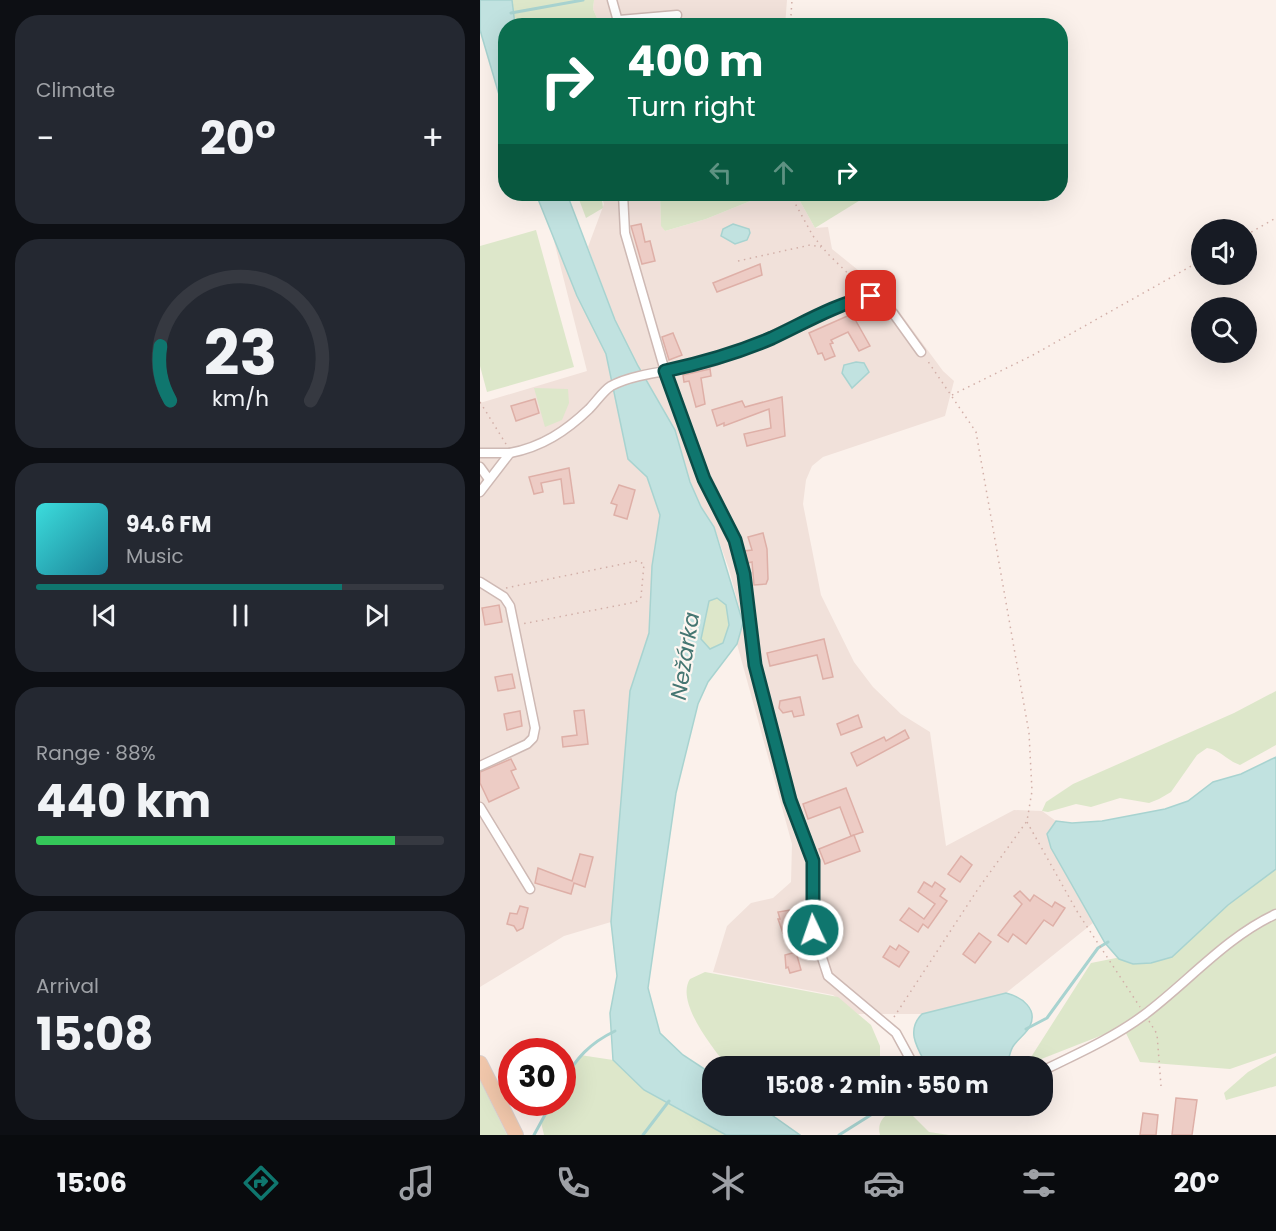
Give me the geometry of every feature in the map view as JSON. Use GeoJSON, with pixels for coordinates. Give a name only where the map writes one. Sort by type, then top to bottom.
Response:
{"type":"FeatureCollection","features":[{"type":"Feature","properties":{"kind":"main road"},"geometry":{"type":"LineString","coordinates":[[480,1063],[516,1135]]}},
{"type":"Feature","properties":{"kind":"street"},"geometry":{"type":"LineString","coordinates":[[612,0],[617,18]]}},
{"type":"Feature","properties":{"kind":"street"},"geometry":{"type":"LineString","coordinates":[[655,18],[677,15]]}},
{"type":"Feature","properties":{"kind":"street"},"geometry":{"type":"LineString","coordinates":[[623,201],[625,233],[665,371],[704,479],[735,540],[744,574],[758,675],[790,800],[813,861],[813,930],[828,976],[896,1033],[909,1056]]}},
{"type":"Feature","properties":{"kind":"street"},"geometry":{"type":"LineString","coordinates":[[480,453],[510,453],[525,450],[567,430],[611,386],[665,371],[711,362],[769,339],[848,301],[871,296],[893,313],[921,352]]}},
{"type":"Feature","properties":{"kind":"street"},"geometry":{"type":"LineString","coordinates":[[480,492],[488,478],[510,453]]}},
{"type":"Feature","properties":{"kind":"street"},"geometry":{"type":"LineString","coordinates":[[480,467],[488,478]]}},
{"type":"Feature","properties":{"kind":"street"},"geometry":{"type":"LineString","coordinates":[[480,582],[504,597],[510,606],[535,728],[532,738],[480,766]]}},
{"type":"Feature","properties":{"kind":"street"},"geometry":{"type":"LineString","coordinates":[[480,807],[530,889]]}},
{"type":"Feature","properties":{"kind":"street"},"geometry":{"type":"LineString","coordinates":[[1053,1066],[1118,1033],[1145,1015],[1252,925],[1276,914]]}},
{"type":"Feature","properties":{"kind":"path"},"geometry":{"type":"LineString","coordinates":[[789,18],[792,0]]}},
{"type":"Feature","properties":{"kind":"path"},"geometry":{"type":"LineString","coordinates":[[794,201],[822,247],[871,296]]}},
{"type":"Feature","properties":{"kind":"path"},"geometry":{"type":"LineString","coordinates":[[1257,229],[1276,218]]}},
{"type":"Feature","properties":{"kind":"path"},"geometry":{"type":"LineString","coordinates":[[738,261],[810,245],[822,247]]}},
{"type":"Feature","properties":{"kind":"path"},"geometry":{"type":"LineString","coordinates":[[951,395],[1033,355],[1191,266]]}},
{"type":"Feature","properties":{"kind":"path"},"geometry":{"type":"LineString","coordinates":[[888,1027],[978,889],[1027,821],[1032,791],[1029,734],[976,432],[921,352]]}},
{"type":"Feature","properties":{"kind":"path"},"geometry":{"type":"LineString","coordinates":[[480,402],[510,453]]}},
{"type":"Feature","properties":{"kind":"path"},"geometry":{"type":"LineString","coordinates":[[494,592],[519,584],[637,561],[644,564],[640,597],[636,602],[514,625]]}},
{"type":"Feature","properties":{"kind":"path"},"geometry":{"type":"LineString","coordinates":[[1027,821],[1078,913],[1114,969]]}},
{"type":"Feature","properties":{"kind":"shaded area"},"geometry":{"type":"Polygon","coordinates":[[[594,0],[787,0],[786,18],[597,18],[593,9],[594,0]]]}},
{"type":"Feature","properties":{"kind":"shaded area"},"geometry":{"type":"Polygon","coordinates":[[[603,201],[660,201],[661,225],[665,231],[706,219],[751,201],[800,201],[815,228],[828,227],[832,249],[884,291],[943,371],[954,381],[945,416],[823,457],[812,466],[806,480],[803,504],[821,595],[854,662],[873,687],[901,714],[930,732],[946,846],[1014,810],[1042,811],[1056,821],[1047,834],[1051,848],[1093,923],[1006,993],[922,1014],[858,1014],[833,995],[713,972],[727,926],[751,903],[773,898],[791,882],[792,844],[737,644],[743,622],[729,569],[714,527],[701,507],[690,482],[675,430],[638,366],[615,320],[588,247],[603,201]]]}},
{"type":"Feature","properties":{"kind":"shaded area"},"geometry":{"type":"Polygon","coordinates":[[[551,229],[577,296],[606,354],[628,459],[647,477],[660,515],[652,566],[649,634],[630,691],[611,922],[564,936],[480,987],[480,403],[587,371],[551,229]]]}},
{"type":"Feature","properties":{"kind":"green space"},"geometry":{"type":"Polygon","coordinates":[[[512,0],[594,0],[593,9],[597,18],[514,18],[512,0]]]}},
{"type":"Feature","properties":{"kind":"green space"},"geometry":{"type":"Polygon","coordinates":[[[580,201],[602,201],[603,208],[586,218],[580,201]]]}},
{"type":"Feature","properties":{"kind":"green space"},"geometry":{"type":"Polygon","coordinates":[[[660,201],[751,201],[706,219],[665,231],[661,226],[660,201]]]}},
{"type":"Feature","properties":{"kind":"green space"},"geometry":{"type":"Polygon","coordinates":[[[800,201],[859,201],[815,228],[800,201]]]}},
{"type":"Feature","properties":{"kind":"green space"},"geometry":{"type":"Polygon","coordinates":[[[536,230],[574,367],[487,392],[480,366],[480,246],[536,230]]]}},
{"type":"Feature","properties":{"kind":"green space"},"geometry":{"type":"Polygon","coordinates":[[[534,388],[568,389],[569,403],[562,420],[545,427],[534,388]]]}},
{"type":"Feature","properties":{"kind":"green space"},"geometry":{"type":"Polygon","coordinates":[[[717,598],[726,604],[729,625],[723,643],[710,649],[701,639],[709,600],[717,598]]]}},
{"type":"Feature","properties":{"kind":"green space"},"geometry":{"type":"Polygon","coordinates":[[[1276,691],[1276,745],[1240,765],[1207,748],[1197,755],[1171,792],[1149,803],[1120,798],[1091,807],[1076,804],[1048,812],[1042,811],[1046,802],[1073,784],[1234,713],[1276,691]]]}},
{"type":"Feature","properties":{"kind":"green space"},"geometry":{"type":"Polygon","coordinates":[[[1276,863],[1276,1053],[1230,1069],[1140,1062],[1123,1027],[1049,1056],[1032,1056],[1091,963],[1116,958],[1158,956],[1276,863]]]}},
{"type":"Feature","properties":{"kind":"green space"},"geometry":{"type":"Polygon","coordinates":[[[705,972],[838,997],[871,1025],[880,1046],[880,1056],[719,1056],[691,1012],[687,1000],[690,979],[705,972]]]}},
{"type":"Feature","properties":{"kind":"green space"},"geometry":{"type":"Polygon","coordinates":[[[580,1055],[613,1060],[644,1090],[726,1135],[544,1135],[541,1122],[544,1116],[576,1116],[576,1062],[580,1055]]]}},
{"type":"Feature","properties":{"kind":"green space"},"geometry":{"type":"Polygon","coordinates":[[[1276,1056],[1276,1086],[1226,1100],[1224,1093],[1248,1072],[1276,1056]]]}},
{"type":"Feature","properties":{"kind":"green space"},"geometry":{"type":"Polygon","coordinates":[[[480,1080],[507,1135],[480,1135],[480,1080]]]}},
{"type":"Feature","properties":{"kind":"green space"},"geometry":{"type":"Polygon","coordinates":[[[886,1116],[913,1116],[929,1132],[949,1135],[880,1135],[882,1119],[886,1116]]]}},
{"type":"Feature","properties":{"kind":"water"},"geometry":{"type":"Polygon","coordinates":[[[480,0],[512,0],[514,18],[498,18],[498,91],[480,30],[480,0]]]}},
{"type":"Feature","properties":{"kind":"water","name":"Nežárka"},"geometry":{"type":"Polygon","coordinates":[[[539,201],[570,201],[615,320],[638,366],[675,430],[690,482],[701,507],[714,527],[743,623],[737,644],[708,682],[698,704],[676,793],[648,988],[660,1033],[683,1055],[702,1067],[702,1116],[773,1116],[800,1135],[726,1135],[644,1090],[613,1060],[610,1013],[617,976],[611,922],[630,691],[649,633],[652,566],[660,515],[647,477],[628,459],[606,354],[577,296],[539,201]],[[717,598],[709,601],[701,639],[710,649],[723,643],[729,625],[726,605],[717,598]]]}},
{"type":"Feature","properties":{"kind":"water"},"geometry":{"type":"Polygon","coordinates":[[[733,224],[749,229],[747,240],[735,244],[721,236],[723,229],[733,224]]]}},
{"type":"Feature","properties":{"kind":"water"},"geometry":{"type":"Polygon","coordinates":[[[864,363],[869,372],[852,388],[842,373],[844,365],[864,363]]]}},
{"type":"Feature","properties":{"kind":"water"},"geometry":{"type":"Polygon","coordinates":[[[1276,757],[1276,869],[1228,905],[1172,957],[1151,963],[1133,964],[1119,959],[1105,943],[1051,848],[1047,834],[1056,821],[1072,823],[1102,821],[1165,809],[1188,801],[1213,782],[1241,774],[1276,757]]]}},
{"type":"Feature","properties":{"kind":"water"},"geometry":{"type":"Polygon","coordinates":[[[1006,993],[1018,997],[1027,1005],[1032,1014],[1032,1020],[1029,1029],[1012,1047],[1009,1056],[922,1056],[915,1040],[914,1027],[922,1014],[1006,993]]]}},
{"type":"Feature","properties":{"kind":"building"},"geometry":{"type":"Polygon","coordinates":[[[641,224],[645,242],[650,241],[655,261],[642,264],[631,226],[641,224]]]}},
{"type":"Feature","properties":{"kind":"building"},"geometry":{"type":"Polygon","coordinates":[[[760,264],[762,275],[717,292],[713,283],[760,264]]]}},
{"type":"Feature","properties":{"kind":"building"},"geometry":{"type":"Polygon","coordinates":[[[852,314],[870,346],[859,351],[848,332],[831,340],[833,343],[830,344],[835,356],[825,360],[822,353],[818,354],[809,333],[852,314]]]}},
{"type":"Feature","properties":{"kind":"building"},"geometry":{"type":"Polygon","coordinates":[[[673,333],[682,355],[669,360],[662,337],[673,333]]]}},
{"type":"Feature","properties":{"kind":"building"},"geometry":{"type":"Polygon","coordinates":[[[710,369],[711,376],[701,378],[705,404],[696,407],[689,381],[684,382],[683,375],[710,369]]]}},
{"type":"Feature","properties":{"kind":"building"},"geometry":{"type":"Polygon","coordinates":[[[782,397],[785,436],[747,446],[744,434],[771,428],[769,409],[724,426],[724,423],[717,426],[712,410],[742,401],[745,407],[782,397]]]}},
{"type":"Feature","properties":{"kind":"building"},"geometry":{"type":"Polygon","coordinates":[[[535,399],[539,413],[516,421],[511,406],[535,399]]]}},
{"type":"Feature","properties":{"kind":"building"},"geometry":{"type":"Polygon","coordinates":[[[569,468],[574,503],[564,504],[561,479],[541,483],[543,492],[534,494],[529,477],[569,468]]]}},
{"type":"Feature","properties":{"kind":"building"},"geometry":{"type":"Polygon","coordinates":[[[619,485],[635,490],[627,519],[614,515],[617,505],[611,503],[619,485]]]}},
{"type":"Feature","properties":{"kind":"building"},"geometry":{"type":"Polygon","coordinates":[[[763,533],[767,549],[768,579],[766,584],[754,585],[752,562],[748,563],[744,551],[752,550],[748,537],[763,533]]]}},
{"type":"Feature","properties":{"kind":"building"},"geometry":{"type":"Polygon","coordinates":[[[499,605],[502,622],[485,625],[482,608],[499,605]]]}},
{"type":"Feature","properties":{"kind":"building"},"geometry":{"type":"Polygon","coordinates":[[[824,639],[833,677],[823,679],[817,655],[770,666],[767,653],[824,639]]]}},
{"type":"Feature","properties":{"kind":"building"},"geometry":{"type":"Polygon","coordinates":[[[512,674],[515,688],[498,691],[495,677],[512,674]]]}},
{"type":"Feature","properties":{"kind":"building"},"geometry":{"type":"Polygon","coordinates":[[[800,697],[804,715],[794,717],[792,711],[783,713],[779,708],[780,701],[800,697]]]}},
{"type":"Feature","properties":{"kind":"building"},"geometry":{"type":"Polygon","coordinates":[[[584,710],[588,744],[563,747],[562,737],[577,735],[574,711],[584,710]]]}},
{"type":"Feature","properties":{"kind":"building"},"geometry":{"type":"Polygon","coordinates":[[[520,711],[522,726],[507,730],[504,714],[520,711]]]}},
{"type":"Feature","properties":{"kind":"building"},"geometry":{"type":"Polygon","coordinates":[[[858,715],[862,727],[841,735],[837,724],[858,715]]]}},
{"type":"Feature","properties":{"kind":"building"},"geometry":{"type":"Polygon","coordinates":[[[905,730],[909,738],[857,766],[851,753],[884,737],[886,741],[905,730]]]}},
{"type":"Feature","properties":{"kind":"building"},"geometry":{"type":"Polygon","coordinates":[[[511,759],[516,769],[511,771],[519,788],[489,802],[480,783],[480,772],[511,759]]]}},
{"type":"Feature","properties":{"kind":"building"},"geometry":{"type":"Polygon","coordinates":[[[846,788],[863,832],[851,836],[840,807],[808,819],[803,804],[846,788]]]}},
{"type":"Feature","properties":{"kind":"building"},"geometry":{"type":"Polygon","coordinates":[[[854,835],[860,851],[825,864],[819,849],[854,835]]]}},
{"type":"Feature","properties":{"kind":"building"},"geometry":{"type":"Polygon","coordinates":[[[580,854],[593,857],[585,887],[574,883],[571,894],[535,883],[538,868],[572,881],[580,854]]]}},
{"type":"Feature","properties":{"kind":"building"},"geometry":{"type":"Polygon","coordinates":[[[961,856],[972,865],[960,882],[948,874],[961,856]]]}},
{"type":"Feature","properties":{"kind":"building"},"geometry":{"type":"Polygon","coordinates":[[[924,882],[932,887],[935,882],[945,889],[940,896],[947,901],[928,928],[923,924],[918,932],[900,920],[909,908],[924,919],[935,904],[918,892],[924,882]]]}},
{"type":"Feature","properties":{"kind":"building"},"geometry":{"type":"Polygon","coordinates":[[[1020,891],[1030,901],[1034,895],[1052,907],[1055,902],[1065,908],[1053,926],[1044,920],[1026,944],[1013,934],[1008,942],[998,935],[1022,904],[1014,896],[1020,891]]]}},
{"type":"Feature","properties":{"kind":"building"},"geometry":{"type":"Polygon","coordinates":[[[520,906],[528,908],[523,928],[517,931],[514,926],[507,924],[510,913],[517,914],[520,906]]]}},
{"type":"Feature","properties":{"kind":"building"},"geometry":{"type":"Polygon","coordinates":[[[790,910],[796,923],[793,924],[795,930],[783,933],[778,912],[790,910]]]}},
{"type":"Feature","properties":{"kind":"building"},"geometry":{"type":"Polygon","coordinates":[[[979,933],[991,942],[975,963],[963,954],[979,933]]]}},
{"type":"Feature","properties":{"kind":"building"},"geometry":{"type":"Polygon","coordinates":[[[899,945],[909,952],[899,967],[883,957],[890,946],[896,950],[899,945]]]}},
{"type":"Feature","properties":{"kind":"building"},"geometry":{"type":"Polygon","coordinates":[[[796,952],[801,970],[790,973],[788,967],[786,968],[785,955],[796,952]]]}},
{"type":"Feature","properties":{"kind":"building"},"geometry":{"type":"Polygon","coordinates":[[[1176,1098],[1197,1100],[1192,1135],[1172,1135],[1176,1098]]]}},
{"type":"Feature","properties":{"kind":"building"},"geometry":{"type":"Polygon","coordinates":[[[1143,1113],[1158,1115],[1156,1135],[1140,1135],[1143,1113]]]}},
{"type":"Feature","properties":{"kind":"waterway"},"geometry":{"type":"LineString","coordinates":[[511,13],[583,0]]}},
{"type":"Feature","properties":{"kind":"waterway"},"geometry":{"type":"LineString","coordinates":[[1026,1029],[1047,1018],[1098,948],[1108,942]]}},
{"type":"Feature","properties":{"kind":"waterway"},"geometry":{"type":"LineString","coordinates":[[576,1062],[584,1052],[615,1031]]}},
{"type":"Feature","properties":{"kind":"waterway"},"geometry":{"type":"LineString","coordinates":[[643,1135],[669,1101]]}},
{"type":"Feature","properties":{"kind":"waterway"},"geometry":{"type":"LineString","coordinates":[[534,1135],[544,1116]]}},
{"type":"Feature","properties":{"kind":"waterway"},"geometry":{"type":"LineString","coordinates":[[839,1135],[869,1116]]}},
{"type":"Feature","properties":{"kind":"route"},"geometry":{"type":"LineString","coordinates":[[813,930],[811,911],[813,861],[790,800],[755,665],[744,574],[735,540],[704,479],[675,392],[665,371],[711,362],[769,339],[848,301],[871,296]]}}]}
